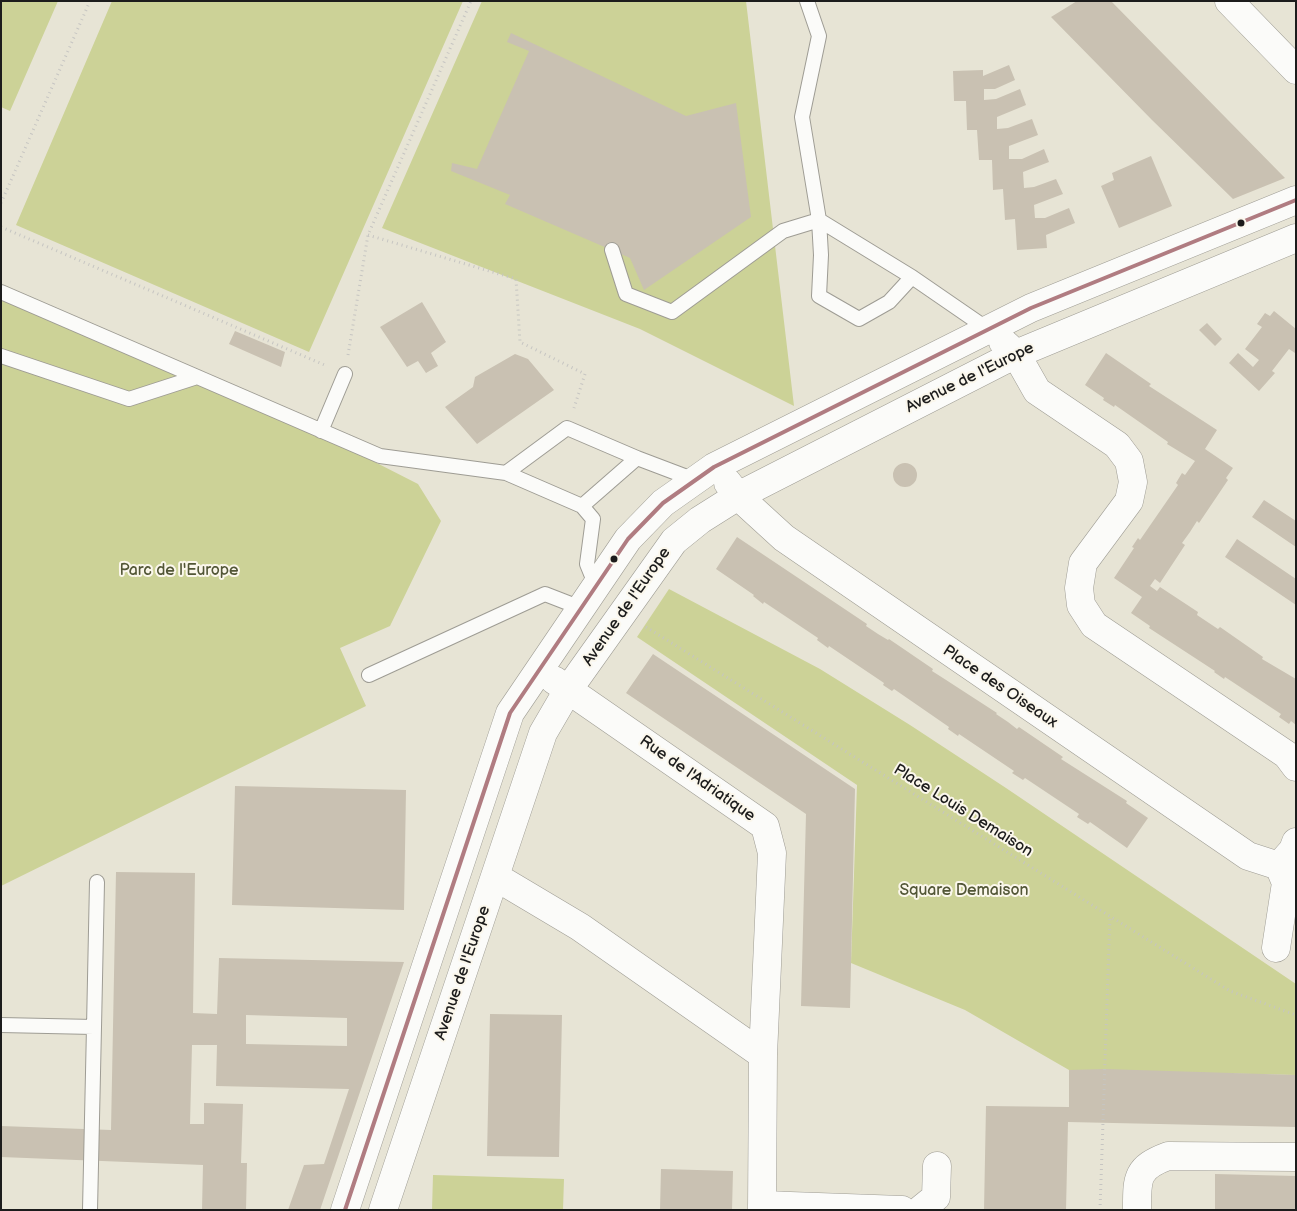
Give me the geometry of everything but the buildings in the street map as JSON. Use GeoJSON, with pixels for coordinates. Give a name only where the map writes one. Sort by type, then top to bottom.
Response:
{"type":"FeatureCollection","features":[{"type":"Feature","properties":{"kind":"street"},"geometry":{"type":"LineString","coordinates":[[1229,1],[1296,70]]}},
{"type":"Feature","properties":{"kind":"street"},"geometry":{"type":"LineString","coordinates":[[345,1210],[510,712],[628,539],[662,503],[705,474],[1031,308],[1296,200]]}},
{"type":"Feature","properties":{"kind":"street","name":"Avenue de l'Europe"},"geometry":{"type":"LineString","coordinates":[[383,1210],[543,733],[568,690],[624,614],[655,565],[674,541],[700,520],[738,496],[1016,354],[1296,238]]}},
{"type":"Feature","properties":{"kind":"street"},"geometry":{"type":"LineString","coordinates":[[989,330],[1016,354],[1037,391],[1117,445],[1129,462],[1133,482],[1129,501],[1083,563],[1079,588],[1081,605],[1094,625],[1286,754],[1296,767]]}},
{"type":"Feature","properties":{"kind":"street","name":"Place des Oiseaux"},"geometry":{"type":"LineString","coordinates":[[705,474],[738,496],[784,538],[1248,856],[1279,866]]}},
{"type":"Feature","properties":{"kind":"street","name":"Rue de l'Adriatique"},"geometry":{"type":"LineString","coordinates":[[538,670],[765,826],[772,853],[763,1055],[762,1207]]}},
{"type":"Feature","properties":{"kind":"street"},"geometry":{"type":"LineString","coordinates":[[1276,948],[1286,883],[1279,866],[1293,850],[1296,842]]}},
{"type":"Feature","properties":{"kind":"street"},"geometry":{"type":"LineString","coordinates":[[496,877],[580,927],[763,1055]]}},
{"type":"Feature","properties":{"kind":"street"},"geometry":{"type":"LineString","coordinates":[[1137,1210],[1137,1181],[1149,1163],[1168,1156],[1296,1157]]}},
{"type":"Feature","properties":{"kind":"street"},"geometry":{"type":"LineString","coordinates":[[920,1210],[936,1197],[938,1166]]}},
{"type":"Feature","properties":{"kind":"street"},"geometry":{"type":"LineString","coordinates":[[762,1207],[902,1210]]}},
{"type":"Feature","properties":{"kind":"lane"},"geometry":{"type":"LineString","coordinates":[[807,1],[819,36],[802,117],[818,220],[821,255],[820,296],[859,320],[889,302],[912,276]]}},
{"type":"Feature","properties":{"kind":"lane"},"geometry":{"type":"LineString","coordinates":[[612,250],[626,294],[672,312],[783,231],[818,220],[912,276],[989,330]]}},
{"type":"Feature","properties":{"kind":"lane"},"geometry":{"type":"LineString","coordinates":[[1,292],[380,456],[506,473],[582,506],[593,519],[587,564],[588,597],[546,594],[369,675]]}},
{"type":"Feature","properties":{"kind":"lane"},"geometry":{"type":"LineString","coordinates":[[1,356],[129,399],[197,377]]}},
{"type":"Feature","properties":{"kind":"lane"},"geometry":{"type":"LineString","coordinates":[[321,431],[345,374]]}},
{"type":"Feature","properties":{"kind":"lane"},"geometry":{"type":"LineString","coordinates":[[506,473],[567,428],[637,458],[705,474]]}},
{"type":"Feature","properties":{"kind":"lane"},"geometry":{"type":"LineString","coordinates":[[582,506],[637,458]]}},
{"type":"Feature","properties":{"kind":"lane"},"geometry":{"type":"LineString","coordinates":[[90,1210],[97,882]]}},
{"type":"Feature","properties":{"kind":"lane"},"geometry":{"type":"LineString","coordinates":[[1,1025],[94,1027]]}},
{"type":"Feature","properties":{"kind":"path"},"geometry":{"type":"LineString","coordinates":[[1,203],[90,1]]}},
{"type":"Feature","properties":{"kind":"path"},"geometry":{"type":"LineString","coordinates":[[1,227],[345,374],[368,234],[471,1]]}},
{"type":"Feature","properties":{"kind":"path"},"geometry":{"type":"LineString","coordinates":[[368,234],[516,279],[520,342],[585,374],[567,428]]}},
{"type":"Feature","properties":{"kind":"path","name":"Place Louis Demaison"},"geometry":{"type":"LineString","coordinates":[[624,614],[1230,991],[1296,1015]]}},
{"type":"Feature","properties":{"kind":"path"},"geometry":{"type":"LineString","coordinates":[[1100,1210],[1110,916]]}},
{"type":"Feature","properties":{"kind":"green space"},"geometry":{"type":"Polygon","coordinates":[[[1,1],[58,1],[10,111],[1,107],[1,1]]]}},
{"type":"Feature","properties":{"kind":"green space"},"geometry":{"type":"Polygon","coordinates":[[[112,1],[463,1],[309,352],[16,225],[112,1]]]}},
{"type":"Feature","properties":{"kind":"green space"},"geometry":{"type":"Polygon","coordinates":[[[482,1],[746,1],[794,406],[640,329],[382,228],[482,1]]]}},
{"type":"Feature","properties":{"kind":"green space","name":"Parc de l'Europe"},"geometry":{"type":"Polygon","coordinates":[[[1,298],[363,456],[418,484],[441,521],[390,626],[340,648],[366,706],[1,886],[1,298]]]}},
{"type":"Feature","properties":{"kind":"green space","name":"Square Demaison"},"geometry":{"type":"Polygon","coordinates":[[[669,589],[820,669],[910,725],[1296,984],[1296,1075],[1069,1070],[965,1010],[851,963],[857,785],[637,637],[669,589]]]}},
{"type":"Feature","properties":{"kind":"green space"},"geometry":{"type":"Polygon","coordinates":[[[433,1175],[564,1179],[563,1210],[432,1210],[433,1175]]]}},
{"type":"Feature","properties":{"kind":"transit line"},"geometry":{"type":"LineString","coordinates":[[345,1210],[510,713],[628,539],[663,503],[714,467],[1031,308],[1296,200]]}}]}
